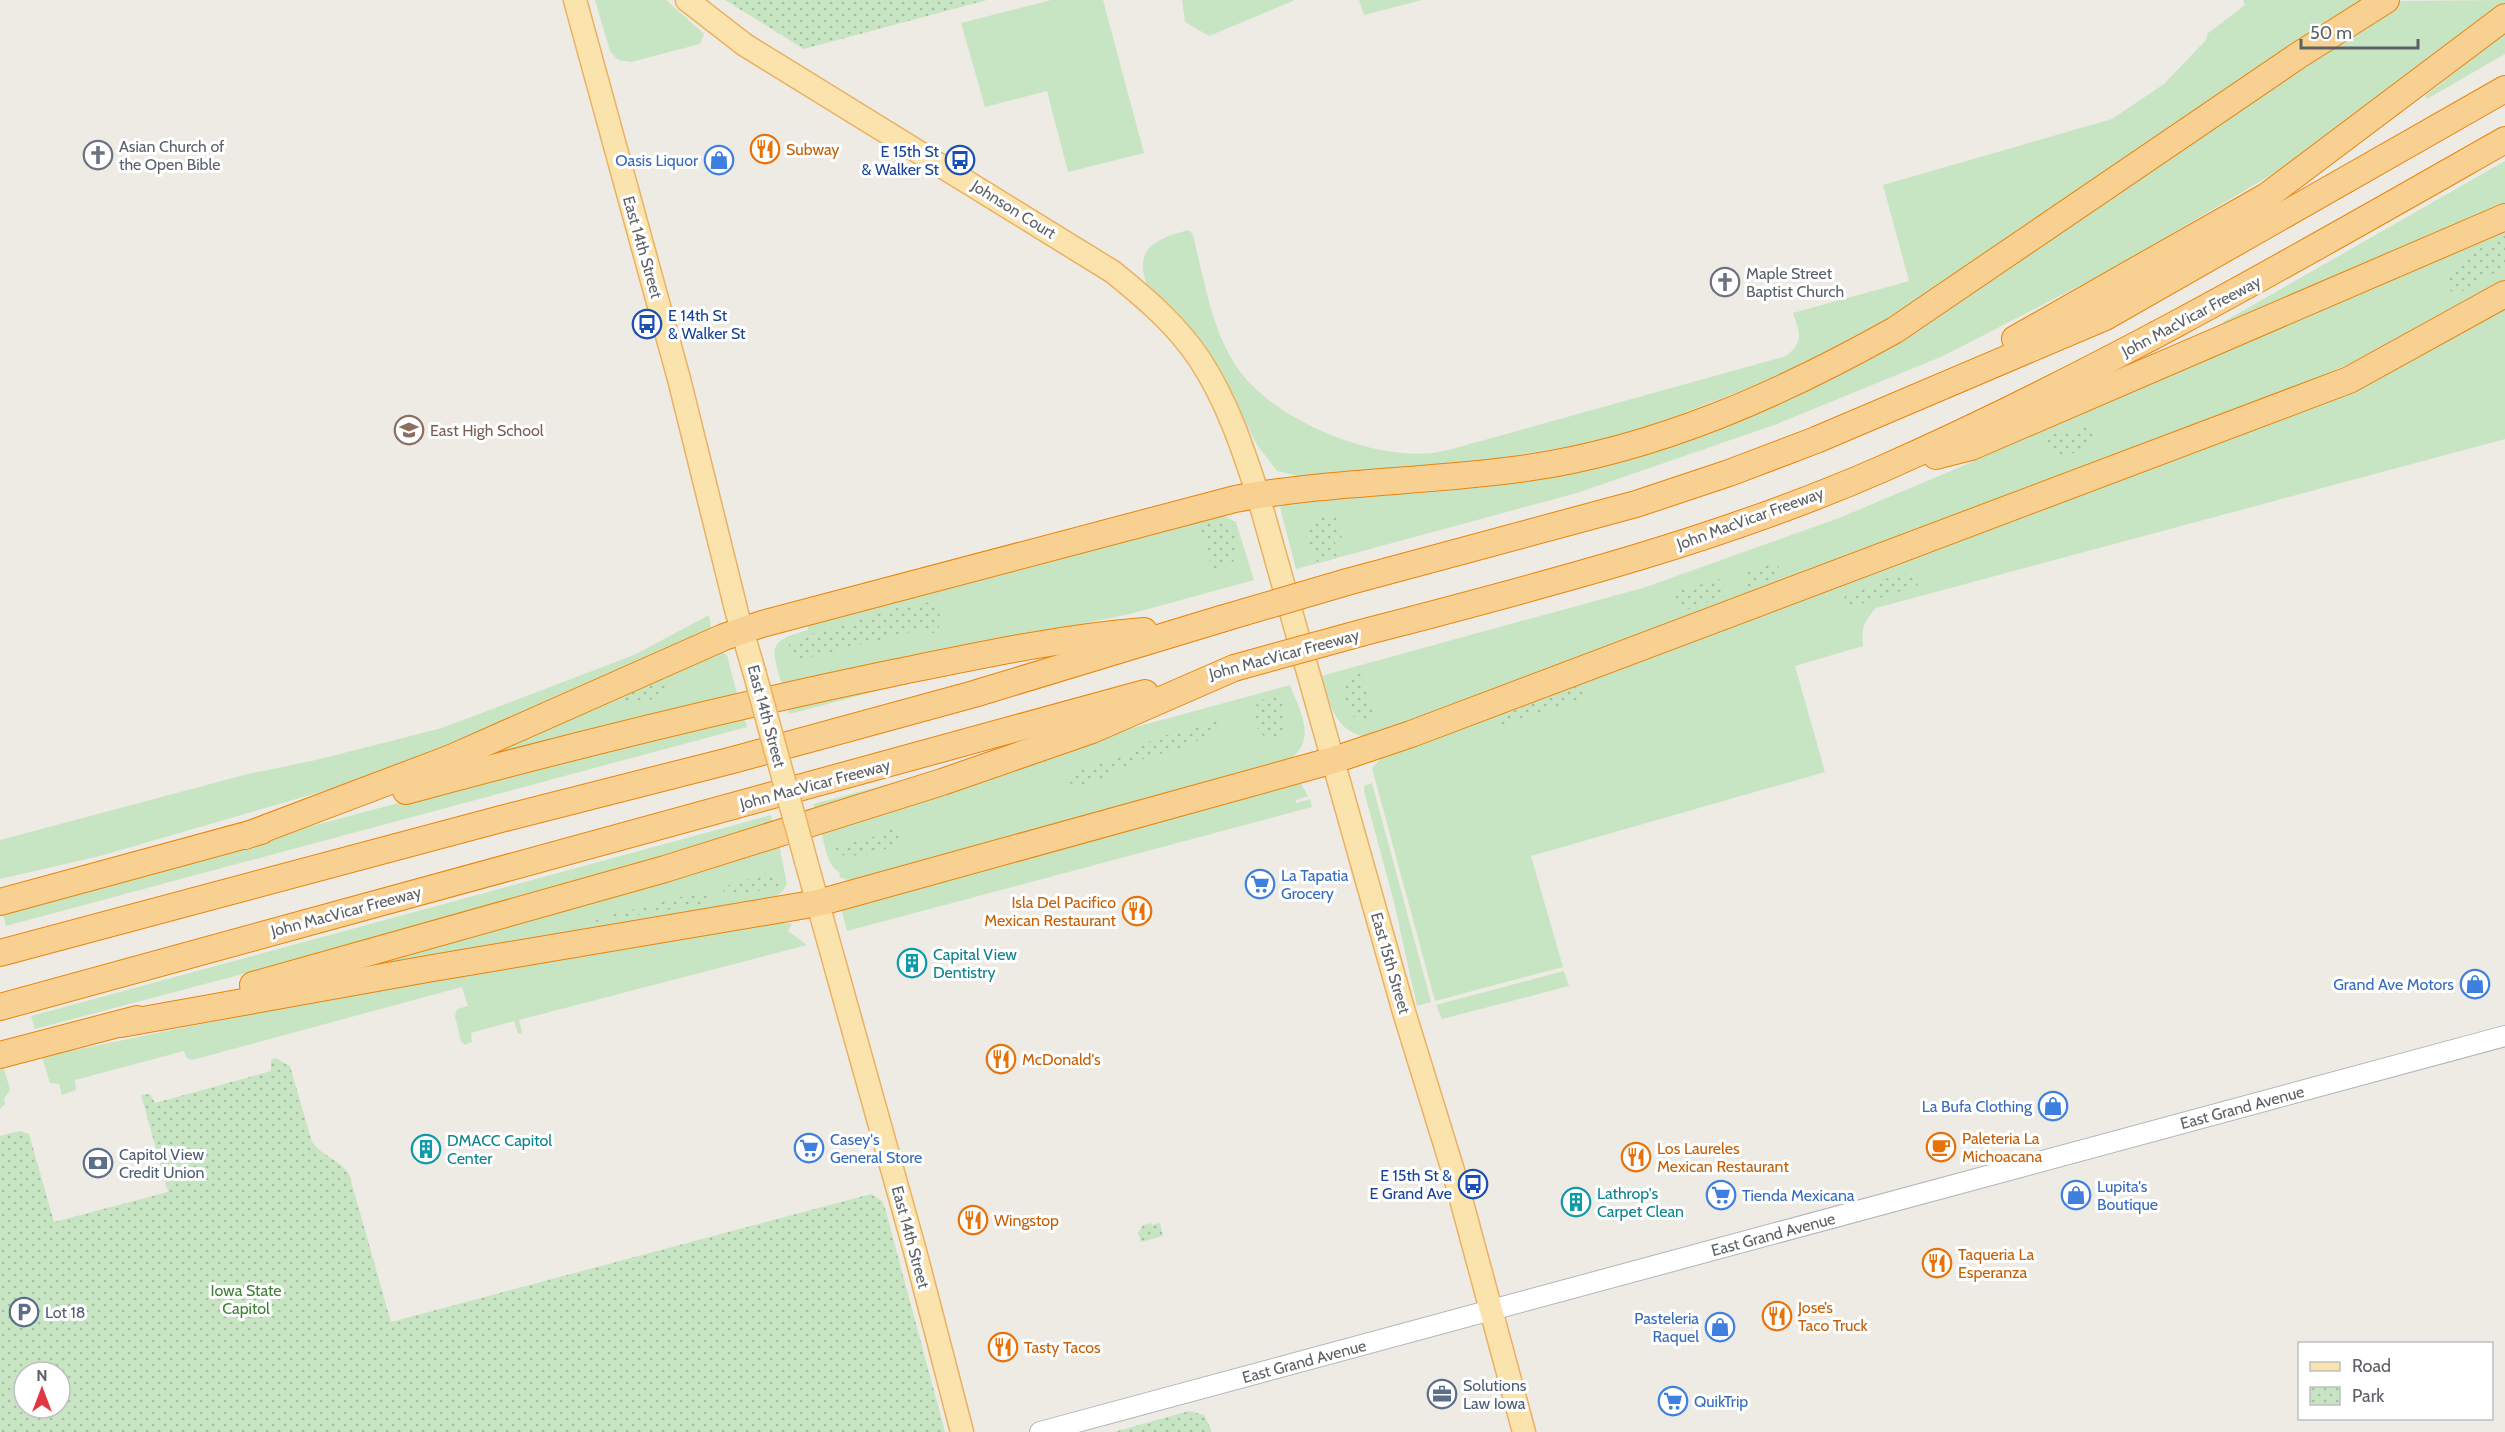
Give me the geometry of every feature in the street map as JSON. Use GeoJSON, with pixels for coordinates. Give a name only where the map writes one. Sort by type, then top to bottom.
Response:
{"type":"FeatureCollection","features":[{"type":"Feature","properties":{"kind":"highway"},"geometry":{"type":"LineString","coordinates":[[245,836],[451,758],[724,636],[744,630],[1258,495],[1465,476],[1530,467],[1594,454],[1684,429],[1840,361],[1921,313],[2299,55],[2386,0]]}},
{"type":"Feature","properties":{"kind":"highway"},"geometry":{"type":"LineString","coordinates":[[1860,421],[2065,312],[2267,196],[2505,17]]}},
{"type":"Feature","properties":{"kind":"highway"},"geometry":{"type":"LineString","coordinates":[[0,953],[975,694],[1209,622],[1636,504],[1730,473],[1860,421],[2104,317],[2505,89]]}},
{"type":"Feature","properties":{"kind":"highway","name":"John MacVicar Freeway"},"geometry":{"type":"LineString","coordinates":[[0,1007],[1641,556],[1782,508],[1881,469],[2039,396],[2236,293],[2505,141]]}},
{"type":"Feature","properties":{"kind":"highway"},"geometry":{"type":"LineString","coordinates":[[1881,469],[1971,447],[2505,218]]}},
{"type":"Feature","properties":{"kind":"highway"},"geometry":{"type":"LineString","coordinates":[[121,1024],[427,969],[818,903],[1334,760],[1411,734],[2349,380],[2505,294]]}},
{"type":"Feature","properties":{"kind":"highway"},"geometry":{"type":"LineString","coordinates":[[0,902],[685,718],[1050,642],[1209,622]]}},
{"type":"Feature","properties":{"kind":"highway"},"geometry":{"type":"LineString","coordinates":[[0,1055],[121,1024],[664,869],[930,786],[1092,730],[1234,668]]}},
{"type":"Feature","properties":{"kind":"highway"},"geometry":{"type":"LineString","coordinates":[[0,893],[102,875]]}},
{"type":"Feature","properties":{"kind":"main road","name":"East 14th Street"},"geometry":{"type":"LineString","coordinates":[[575,0],[679,379],[737,613],[744,630],[915,1251],[962,1432]]}},
{"type":"Feature","properties":{"kind":"main road","name":"Johnson Court"},"geometry":{"type":"LineString","coordinates":[[687,0],[745,45],[1078,249],[1113,272],[1145,298],[1200,360],[1232,421],[1258,495]]}},
{"type":"Feature","properties":{"kind":"main road","name":"East 15th Street"},"geometry":{"type":"LineString","coordinates":[[1258,495],[1404,1012],[1455,1177],[1524,1432]]}},
{"type":"Feature","properties":{"kind":"main road","name":"East Grand Avenue"},"geometry":{"type":"LineString","coordinates":[[1040,1432],[2505,1036]]}},
{"type":"Feature","properties":{"kind":"green space"},"geometry":{"type":"Polygon","coordinates":[[[595,0],[666,0],[704,34],[700,44],[631,62],[618,60],[610,51],[595,0]]]}},
{"type":"Feature","properties":{"kind":"green space"},"geometry":{"type":"Polygon","coordinates":[[[725,0],[987,0],[804,49],[725,0]]]}},
{"type":"Feature","properties":{"kind":"green space"},"geometry":{"type":"Polygon","coordinates":[[[1051,0],[1103,0],[1144,153],[1068,172],[1047,91],[985,107],[961,23],[1051,0]]]}},
{"type":"Feature","properties":{"kind":"green space"},"geometry":{"type":"Polygon","coordinates":[[[1182,0],[1295,0],[1209,36],[1185,22],[1182,0]]]}},
{"type":"Feature","properties":{"kind":"green space"},"geometry":{"type":"Polygon","coordinates":[[[1359,0],[1422,0],[1364,15],[1359,0]]]}},
{"type":"Feature","properties":{"kind":"green space"},"geometry":{"type":"Polygon","coordinates":[[[2243,0],[2362,0],[1883,323],[1782,375],[1663,421],[1599,441],[1478,462],[1306,478],[1277,471],[1257,445],[1232,396],[1150,292],[1145,278],[1143,266],[1148,249],[1165,238],[1189,230],[1193,235],[1208,300],[1225,347],[1248,381],[1269,400],[1293,417],[1350,442],[1407,453],[1432,453],[1450,449],[1786,356],[1796,346],[1799,337],[1793,313],[1909,281],[1883,185],[2112,119],[2164,84],[2206,40],[2207,34],[2245,5],[2243,0]]]}},
{"type":"Feature","properties":{"kind":"green space"},"geometry":{"type":"Polygon","coordinates":[[[2505,0],[2505,7],[2317,148],[2110,270],[1943,356],[1777,424],[1577,493],[1296,569],[1280,507],[1291,502],[1446,491],[1523,479],[1784,396],[2398,1],[2505,0]]]}},
{"type":"Feature","properties":{"kind":"green space"},"geometry":{"type":"Polygon","coordinates":[[[2505,33],[2505,54],[2427,99],[2425,96],[2505,33]]]}},
{"type":"Feature","properties":{"kind":"green space"},"geometry":{"type":"Polygon","coordinates":[[[2505,161],[2505,203],[2224,325],[2223,322],[2505,161]]]}},
{"type":"Feature","properties":{"kind":"green space"},"geometry":{"type":"Polygon","coordinates":[[[2505,224],[2505,284],[2392,344],[2276,396],[1368,737],[1348,730],[1331,707],[1321,676],[1646,587],[1839,518],[1965,465],[2173,369],[2505,224]]]}},
{"type":"Feature","properties":{"kind":"green space"},"geometry":{"type":"Polygon","coordinates":[[[2505,235],[2505,266],[2467,290],[2453,293],[2448,288],[2449,274],[2474,252],[2505,235]]]}},
{"type":"Feature","properties":{"kind":"green space"},"geometry":{"type":"Polygon","coordinates":[[[2505,308],[2505,439],[1876,608],[1864,625],[1863,646],[1795,666],[1825,772],[1531,856],[1563,967],[1435,1001],[1372,768],[1382,757],[2505,308]]]}},
{"type":"Feature","properties":{"kind":"green space"},"geometry":{"type":"Polygon","coordinates":[[[2091,426],[2094,435],[2092,442],[2084,449],[2063,454],[2053,453],[2046,447],[2043,437],[2048,433],[2073,434],[2091,426]]]}},
{"type":"Feature","properties":{"kind":"green space"},"geometry":{"type":"Polygon","coordinates":[[[1222,515],[1236,522],[1254,580],[1130,614],[782,685],[776,662],[776,647],[785,638],[808,630],[808,623],[1222,515]]]}},
{"type":"Feature","properties":{"kind":"green space"},"geometry":{"type":"Polygon","coordinates":[[[1323,516],[1336,517],[1342,537],[1334,540],[1340,557],[1319,563],[1308,547],[1306,536],[1312,519],[1323,516]]]}},
{"type":"Feature","properties":{"kind":"green space"},"geometry":{"type":"Polygon","coordinates":[[[1211,520],[1231,523],[1235,531],[1238,546],[1235,559],[1223,567],[1214,568],[1209,560],[1201,528],[1203,523],[1211,520]]]}},
{"type":"Feature","properties":{"kind":"green space"},"geometry":{"type":"Polygon","coordinates":[[[1773,564],[1778,565],[1782,576],[1748,588],[1746,581],[1748,572],[1773,564]]]}},
{"type":"Feature","properties":{"kind":"green space"},"geometry":{"type":"Polygon","coordinates":[[[1914,573],[1921,582],[1916,586],[1861,604],[1847,606],[1844,598],[1847,594],[1879,583],[1893,575],[1914,573]]]}},
{"type":"Feature","properties":{"kind":"green space"},"geometry":{"type":"Polygon","coordinates":[[[1719,579],[1723,583],[1725,596],[1683,611],[1676,598],[1676,592],[1719,579]]]}},
{"type":"Feature","properties":{"kind":"green space"},"geometry":{"type":"Polygon","coordinates":[[[930,602],[937,605],[940,616],[940,623],[935,633],[926,632],[923,629],[795,661],[789,653],[789,644],[805,636],[893,609],[930,602]]]}},
{"type":"Feature","properties":{"kind":"green space"},"geometry":{"type":"Polygon","coordinates":[[[709,615],[711,627],[701,634],[437,752],[362,780],[100,856],[0,879],[0,840],[248,774],[316,760],[442,728],[634,655],[709,615]]]}},
{"type":"Feature","properties":{"kind":"green space"},"geometry":{"type":"Polygon","coordinates":[[[718,650],[727,655],[737,694],[461,765],[718,650]]]}},
{"type":"Feature","properties":{"kind":"green space"},"geometry":{"type":"Polygon","coordinates":[[[1354,672],[1362,675],[1374,716],[1369,721],[1355,719],[1345,700],[1343,689],[1345,678],[1354,672]]]}},
{"type":"Feature","properties":{"kind":"green space"},"geometry":{"type":"Polygon","coordinates":[[[657,681],[668,681],[671,685],[670,691],[648,701],[623,704],[620,696],[657,681]]]}},
{"type":"Feature","properties":{"kind":"green space"},"geometry":{"type":"Polygon","coordinates":[[[895,682],[896,686],[789,714],[787,705],[895,682]]]}},
{"type":"Feature","properties":{"kind":"green space"},"geometry":{"type":"Polygon","coordinates":[[[1290,685],[1302,716],[1305,735],[1297,753],[1287,761],[855,882],[839,877],[840,873],[832,865],[827,854],[821,831],[1132,728],[1290,685]]]}},
{"type":"Feature","properties":{"kind":"green space"},"geometry":{"type":"Polygon","coordinates":[[[1575,687],[1585,687],[1587,698],[1502,726],[1500,722],[1503,715],[1575,687]]]}},
{"type":"Feature","properties":{"kind":"green space"},"geometry":{"type":"Polygon","coordinates":[[[1271,697],[1282,702],[1284,728],[1281,739],[1276,742],[1260,733],[1254,718],[1257,704],[1271,697]]]}},
{"type":"Feature","properties":{"kind":"green space"},"geometry":{"type":"Polygon","coordinates":[[[743,713],[747,727],[6,926],[2,909],[626,742],[743,713]]]}},
{"type":"Feature","properties":{"kind":"green space"},"geometry":{"type":"Polygon","coordinates":[[[1213,720],[1218,722],[1220,730],[1188,745],[1131,763],[1098,781],[1080,785],[1067,783],[1067,779],[1080,770],[1131,753],[1150,741],[1170,734],[1186,732],[1213,720]]]}},
{"type":"Feature","properties":{"kind":"green space"},"geometry":{"type":"Polygon","coordinates":[[[915,777],[816,812],[813,804],[915,777]]]}},
{"type":"Feature","properties":{"kind":"green space"},"geometry":{"type":"Polygon","coordinates":[[[1299,780],[1308,796],[1296,800],[1296,803],[1310,799],[1312,807],[847,931],[841,908],[1299,780]]]}},
{"type":"Feature","properties":{"kind":"green space"},"geometry":{"type":"Polygon","coordinates":[[[1372,783],[1431,1002],[1417,1006],[1394,902],[1364,791],[1364,786],[1372,783]]]}},
{"type":"Feature","properties":{"kind":"green space"},"geometry":{"type":"Polygon","coordinates":[[[771,815],[773,825],[496,907],[35,1029],[31,1016],[771,815]]]}},
{"type":"Feature","properties":{"kind":"green space"},"geometry":{"type":"Polygon","coordinates":[[[889,828],[899,831],[898,842],[886,849],[844,856],[835,848],[886,833],[889,828]]]}},
{"type":"Feature","properties":{"kind":"green space"},"geometry":{"type":"Polygon","coordinates":[[[779,844],[787,884],[782,892],[774,897],[337,972],[779,844]]]}},
{"type":"Feature","properties":{"kind":"green space"},"geometry":{"type":"Polygon","coordinates":[[[772,872],[782,880],[776,888],[724,897],[723,888],[726,886],[772,872]]]}},
{"type":"Feature","properties":{"kind":"green space"},"geometry":{"type":"Polygon","coordinates":[[[700,892],[708,892],[711,897],[707,903],[589,923],[588,921],[700,892]]]}},
{"type":"Feature","properties":{"kind":"green space"},"geometry":{"type":"Polygon","coordinates":[[[779,921],[792,924],[788,931],[807,945],[519,1020],[522,1032],[520,1034],[514,1021],[471,1033],[472,1042],[465,1045],[461,1042],[455,1016],[457,1009],[468,1006],[462,987],[192,1060],[187,1058],[184,1051],[75,1080],[76,1090],[62,1095],[59,1084],[50,1083],[42,1057],[410,984],[779,921]]]}},
{"type":"Feature","properties":{"kind":"green space"},"geometry":{"type":"Polygon","coordinates":[[[1564,971],[1569,986],[1442,1019],[1436,1005],[1564,971]]]}},
{"type":"Feature","properties":{"kind":"green space","name":"Iowa State Capitol"},"geometry":{"type":"Polygon","coordinates":[[[275,1058],[290,1066],[312,1142],[349,1174],[391,1322],[871,1194],[882,1201],[885,1208],[945,1432],[0,1432],[0,1136],[20,1131],[29,1134],[54,1222],[168,1192],[141,1095],[150,1094],[155,1103],[271,1071],[271,1060],[275,1058]]]}},
{"type":"Feature","properties":{"kind":"green space"},"geometry":{"type":"Polygon","coordinates":[[[4,1068],[10,1090],[4,1099],[5,1104],[0,1109],[0,1069],[4,1068]]]}},
{"type":"Feature","properties":{"kind":"green space"},"geometry":{"type":"Polygon","coordinates":[[[1151,1223],[1152,1225],[1160,1223],[1163,1236],[1141,1242],[1138,1233],[1143,1225],[1151,1223]]]}},
{"type":"Feature","properties":{"kind":"green space"},"geometry":{"type":"Polygon","coordinates":[[[1189,1411],[1204,1415],[1212,1432],[1114,1432],[1189,1411]]]}},
{"type":"Feature","properties":{"kind":"place","name":"Subway"},"geometry":{"type":"Point","coordinates":[765,149]}},
{"type":"Feature","properties":{"kind":"place","name":"Asian Church of the Open Bible"},"geometry":{"type":"Point","coordinates":[98,155]}},
{"type":"Feature","properties":{"kind":"place","name":"Oasis Liquor"},"geometry":{"type":"Point","coordinates":[719,160]}},
{"type":"Feature","properties":{"kind":"place","name":"E 15th St & Walker St"},"geometry":{"type":"Point","coordinates":[960,160]}},
{"type":"Feature","properties":{"kind":"place","name":"Maple Street Baptist Church"},"geometry":{"type":"Point","coordinates":[1725,282]}},
{"type":"Feature","properties":{"kind":"place","name":"E 14th St & Walker St"},"geometry":{"type":"Point","coordinates":[647,324]}},
{"type":"Feature","properties":{"kind":"place","name":"East High School"},"geometry":{"type":"Point","coordinates":[409,430]}},
{"type":"Feature","properties":{"kind":"place","name":"La Tapatia Grocery"},"geometry":{"type":"Point","coordinates":[1260,884]}},
{"type":"Feature","properties":{"kind":"place","name":"Isla Del Pacifico Mexican Restaurant"},"geometry":{"type":"Point","coordinates":[1137,911]}},
{"type":"Feature","properties":{"kind":"place","name":"Capital View Dentistry"},"geometry":{"type":"Point","coordinates":[912,963]}},
{"type":"Feature","properties":{"kind":"place","name":"Grand Ave Motors"},"geometry":{"type":"Point","coordinates":[2475,984]}},
{"type":"Feature","properties":{"kind":"place","name":"McDonald's"},"geometry":{"type":"Point","coordinates":[1001,1059]}},
{"type":"Feature","properties":{"kind":"place","name":"La Bufa Clothing"},"geometry":{"type":"Point","coordinates":[2053,1106]}},
{"type":"Feature","properties":{"kind":"place","name":"Paleteria La Michoacana"},"geometry":{"type":"Point","coordinates":[1941,1147]}},
{"type":"Feature","properties":{"kind":"place","name":"Casey's General Store"},"geometry":{"type":"Point","coordinates":[809,1148]}},
{"type":"Feature","properties":{"kind":"place","name":"DMACC Capitol Center"},"geometry":{"type":"Point","coordinates":[426,1149]}},
{"type":"Feature","properties":{"kind":"place","name":"Los Laureles Mexican Restaurant"},"geometry":{"type":"Point","coordinates":[1636,1157]}},
{"type":"Feature","properties":{"kind":"place","name":"Capitol View Credit Union"},"geometry":{"type":"Point","coordinates":[98,1163]}},
{"type":"Feature","properties":{"kind":"place","name":"E 15th St & E Grand Ave"},"geometry":{"type":"Point","coordinates":[1473,1184]}},
{"type":"Feature","properties":{"kind":"place","name":"Tienda Mexicana"},"geometry":{"type":"Point","coordinates":[1721,1195]}},
{"type":"Feature","properties":{"kind":"place","name":"Lupita's Boutique"},"geometry":{"type":"Point","coordinates":[2076,1195]}},
{"type":"Feature","properties":{"kind":"place","name":"Lathrop's Carpet Clean"},"geometry":{"type":"Point","coordinates":[1576,1202]}},
{"type":"Feature","properties":{"kind":"place","name":"Wingstop"},"geometry":{"type":"Point","coordinates":[973,1220]}},
{"type":"Feature","properties":{"kind":"place","name":"Taqueria La Esperanza"},"geometry":{"type":"Point","coordinates":[1937,1263]}},
{"type":"Feature","properties":{"kind":"place","name":"Lot 18"},"geometry":{"type":"Point","coordinates":[24,1312]}},
{"type":"Feature","properties":{"kind":"place","name":"Jose’s Taco Truck"},"geometry":{"type":"Point","coordinates":[1777,1316]}},
{"type":"Feature","properties":{"kind":"place","name":"Pasteleria Raquel"},"geometry":{"type":"Point","coordinates":[1720,1327]}},
{"type":"Feature","properties":{"kind":"place","name":"Tasty Tacos"},"geometry":{"type":"Point","coordinates":[1003,1347]}},
{"type":"Feature","properties":{"kind":"place","name":"Solutions Law Iowa"},"geometry":{"type":"Point","coordinates":[1442,1394]}},
{"type":"Feature","properties":{"kind":"place","name":"QuikTrip"},"geometry":{"type":"Point","coordinates":[1673,1401]}}]}
